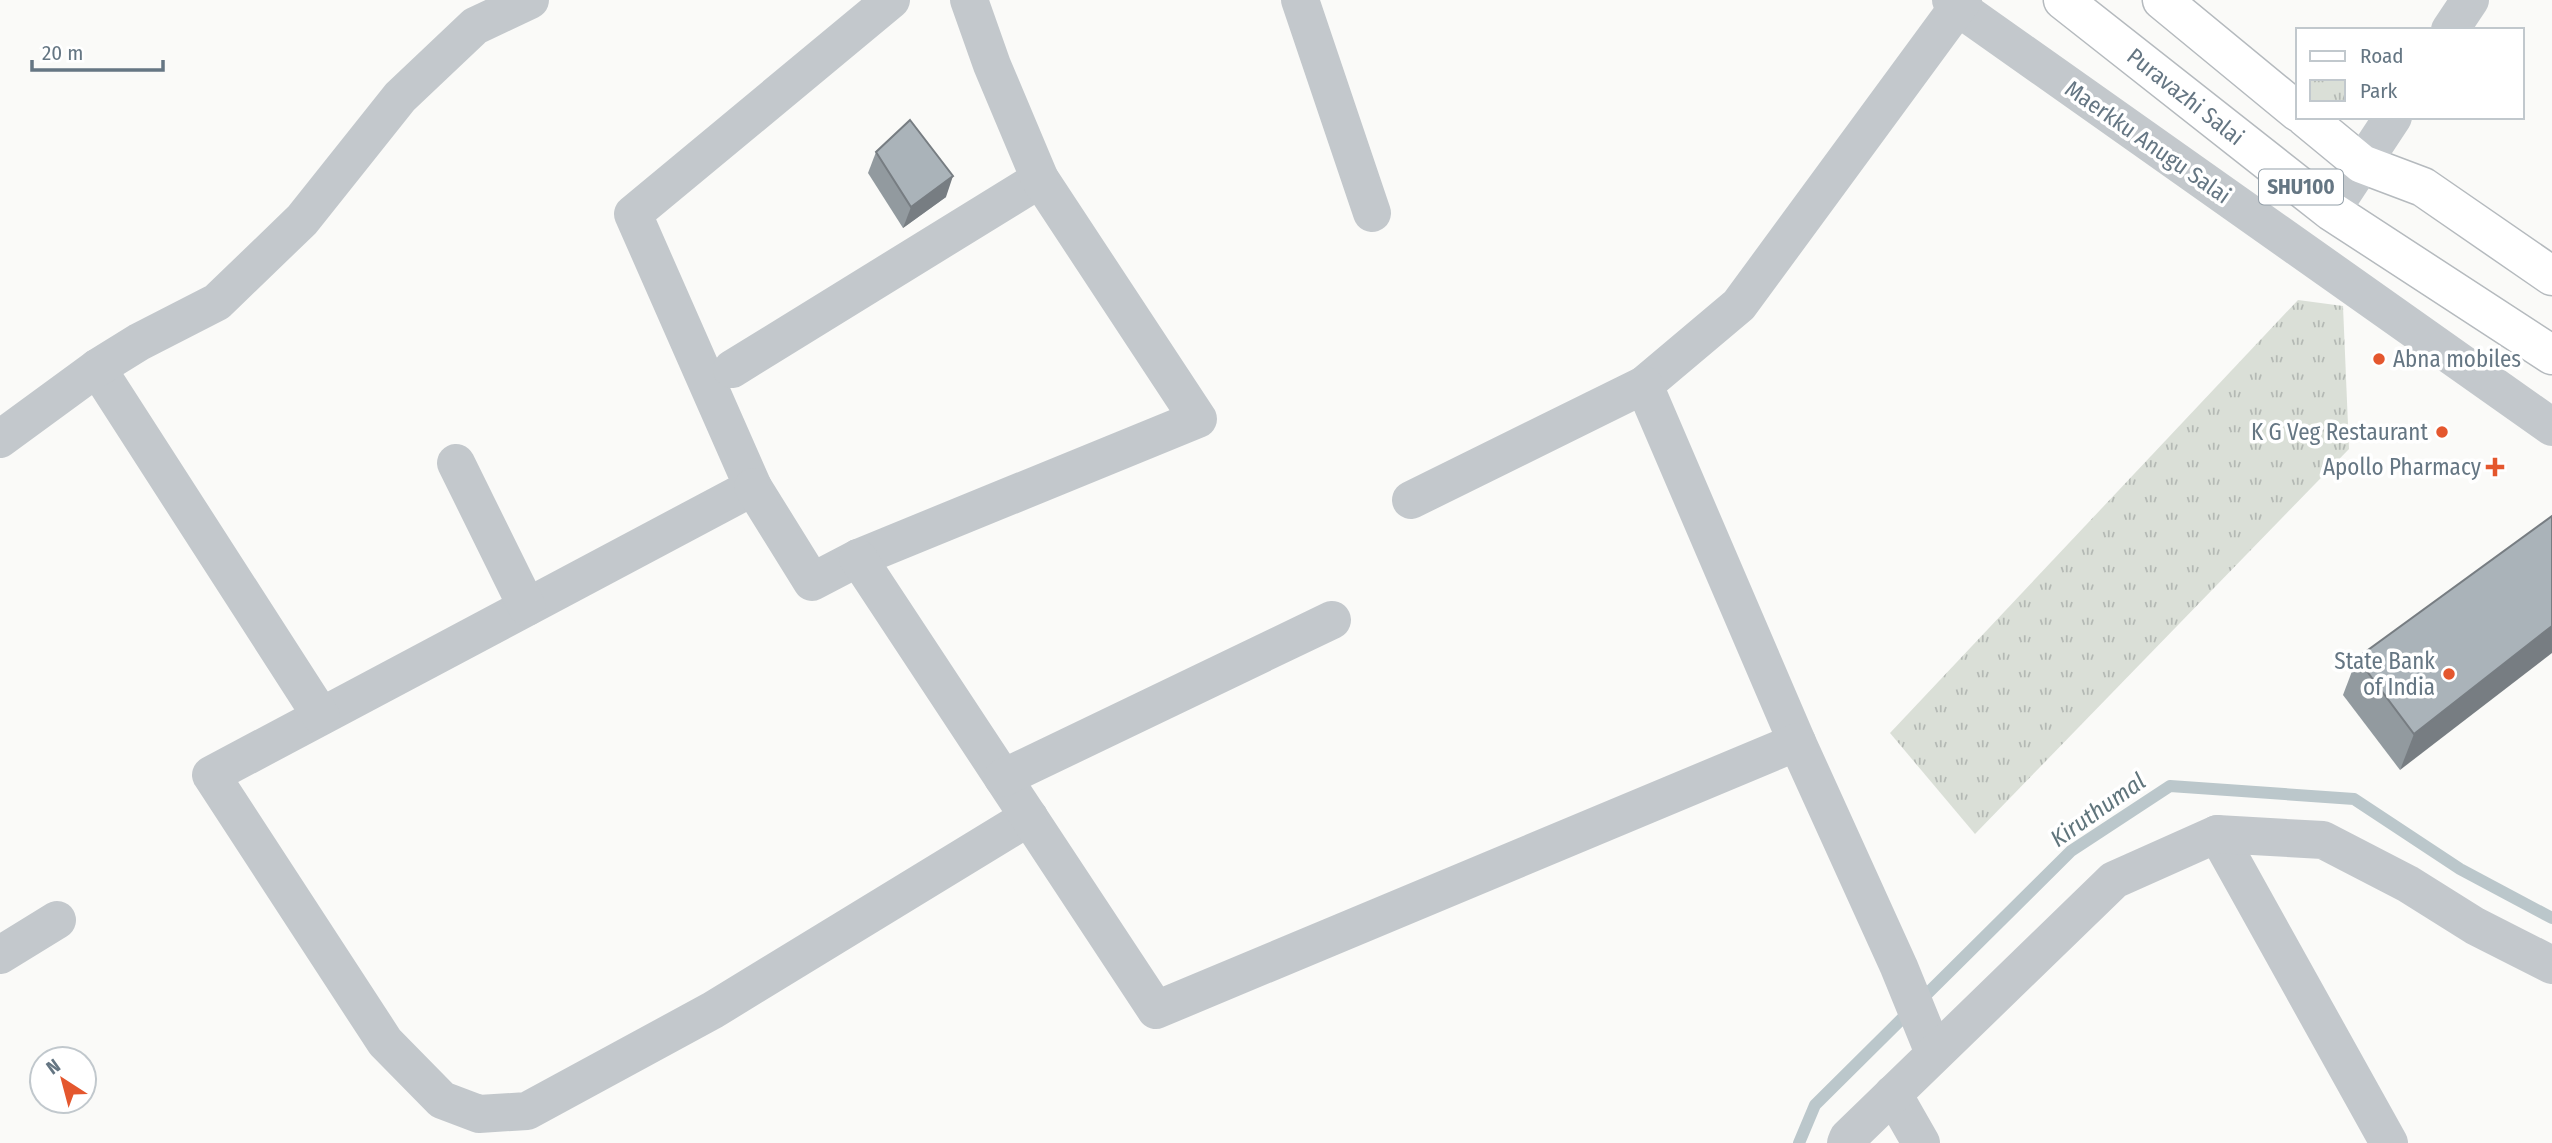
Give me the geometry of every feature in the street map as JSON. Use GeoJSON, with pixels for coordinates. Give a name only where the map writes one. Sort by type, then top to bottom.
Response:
{"type":"FeatureCollection","features":[{"type":"Feature","properties":{"kind":"main road","name":"Puravazhi Salai"},"geometry":{"type":"LineString","coordinates":[[2063,0],[2331,211],[2552,355]]}},
{"type":"Feature","properties":{"kind":"main road"},"geometry":{"type":"LineString","coordinates":[[2162,0],[2296,110]]}},
{"type":"Feature","properties":{"kind":"main road","name":"SHU100"},"geometry":{"type":"LineString","coordinates":[[2307,119],[2362,164],[2423,187],[2552,276]]}},
{"type":"Feature","properties":{"kind":"street"},"geometry":{"type":"LineString","coordinates":[[0,439],[97,368],[139,342],[217,302],[302,220],[400,97],[475,26],[530,0]]}},
{"type":"Feature","properties":{"kind":"street"},"geometry":{"type":"LineString","coordinates":[[891,0],[633,214],[753,487],[813,582],[858,558],[1198,419],[1040,179],[992,65],[969,0]]}},
{"type":"Feature","properties":{"kind":"street"},"geometry":{"type":"LineString","coordinates":[[1300,0],[1373,213]]}},
{"type":"Feature","properties":{"kind":"street"},"geometry":{"type":"LineString","coordinates":[[2451,28],[2470,0]]}},
{"type":"Feature","properties":{"kind":"street"},"geometry":{"type":"LineString","coordinates":[[1411,500],[1644,385],[1738,305],[1958,3]]}},
{"type":"Feature","properties":{"kind":"street","name":"Maerkku Anugu Salai"},"geometry":{"type":"LineString","coordinates":[[1958,3],[2552,427]]}},
{"type":"Feature","properties":{"kind":"street"},"geometry":{"type":"LineString","coordinates":[[2331,211],[2392,119]]}},
{"type":"Feature","properties":{"kind":"street"},"geometry":{"type":"LineString","coordinates":[[732,369],[1040,179]]}},
{"type":"Feature","properties":{"kind":"street"},"geometry":{"type":"LineString","coordinates":[[97,368],[321,716]]}},
{"type":"Feature","properties":{"kind":"street"},"geometry":{"type":"LineString","coordinates":[[1644,385],[1797,742],[1899,967],[1934,1053]]}},
{"type":"Feature","properties":{"kind":"street"},"geometry":{"type":"LineString","coordinates":[[456,463],[527,607]]}},
{"type":"Feature","properties":{"kind":"street"},"geometry":{"type":"LineString","coordinates":[[753,487],[211,775],[385,1042],[442,1100],[479,1114],[527,1111],[713,1010],[1029,817]]}},
{"type":"Feature","properties":{"kind":"street"},"geometry":{"type":"LineString","coordinates":[[858,558],[1156,1010],[1797,742]]}},
{"type":"Feature","properties":{"kind":"street"},"geometry":{"type":"LineString","coordinates":[[1003,778],[1332,620]]}},
{"type":"Feature","properties":{"kind":"street"},"geometry":{"type":"LineString","coordinates":[[2217,834],[2389,1143]]}},
{"type":"Feature","properties":{"kind":"street"},"geometry":{"type":"LineString","coordinates":[[1846,1143],[1934,1053],[2114,880],[2217,834],[2323,840],[2408,884],[2475,926],[2552,965]]}},
{"type":"Feature","properties":{"kind":"street"},"geometry":{"type":"LineString","coordinates":[[0,955],[57,920]]}},
{"type":"Feature","properties":{"kind":"street"},"geometry":{"type":"LineString","coordinates":[[1893,1094],[1922,1143]]}},
{"type":"Feature","properties":{"kind":"green space"},"geometry":{"type":"Polygon","coordinates":[[[2298,300],[2343,306],[2349,449],[1975,834],[1890,733],[2298,300]]]}},
{"type":"Feature","properties":{"kind":"building"},"geometry":{"type":"Polygon","coordinates":[[[910,120],[953,176],[911,207],[876,152],[910,120]]]}},
{"type":"Feature","properties":{"kind":"building","name":"State Bank of India"},"geometry":{"type":"Polygon","coordinates":[[[2552,516],[2552,626],[2414,734],[2357,658],[2552,516]]]}},
{"type":"Feature","properties":{"kind":"waterway","name":"Kiruthumal"},"geometry":{"type":"LineString","coordinates":[[1799,1143],[1815,1105],[2071,851],[2170,786],[2354,799],[2460,869],[2552,918]]}},
{"type":"Feature","properties":{"kind":"place","name":"Abna mobiles"},"geometry":{"type":"Point","coordinates":[2379,359]}},
{"type":"Feature","properties":{"kind":"place","name":"K G Veg Restaurant"},"geometry":{"type":"Point","coordinates":[2442,432]}},
{"type":"Feature","properties":{"kind":"place","name":"Apollo Pharmacy"},"geometry":{"type":"Point","coordinates":[2495,467]}},
{"type":"Feature","properties":{"kind":"place","name":"State Bank of India"},"geometry":{"type":"Point","coordinates":[2449,674]}}]}
